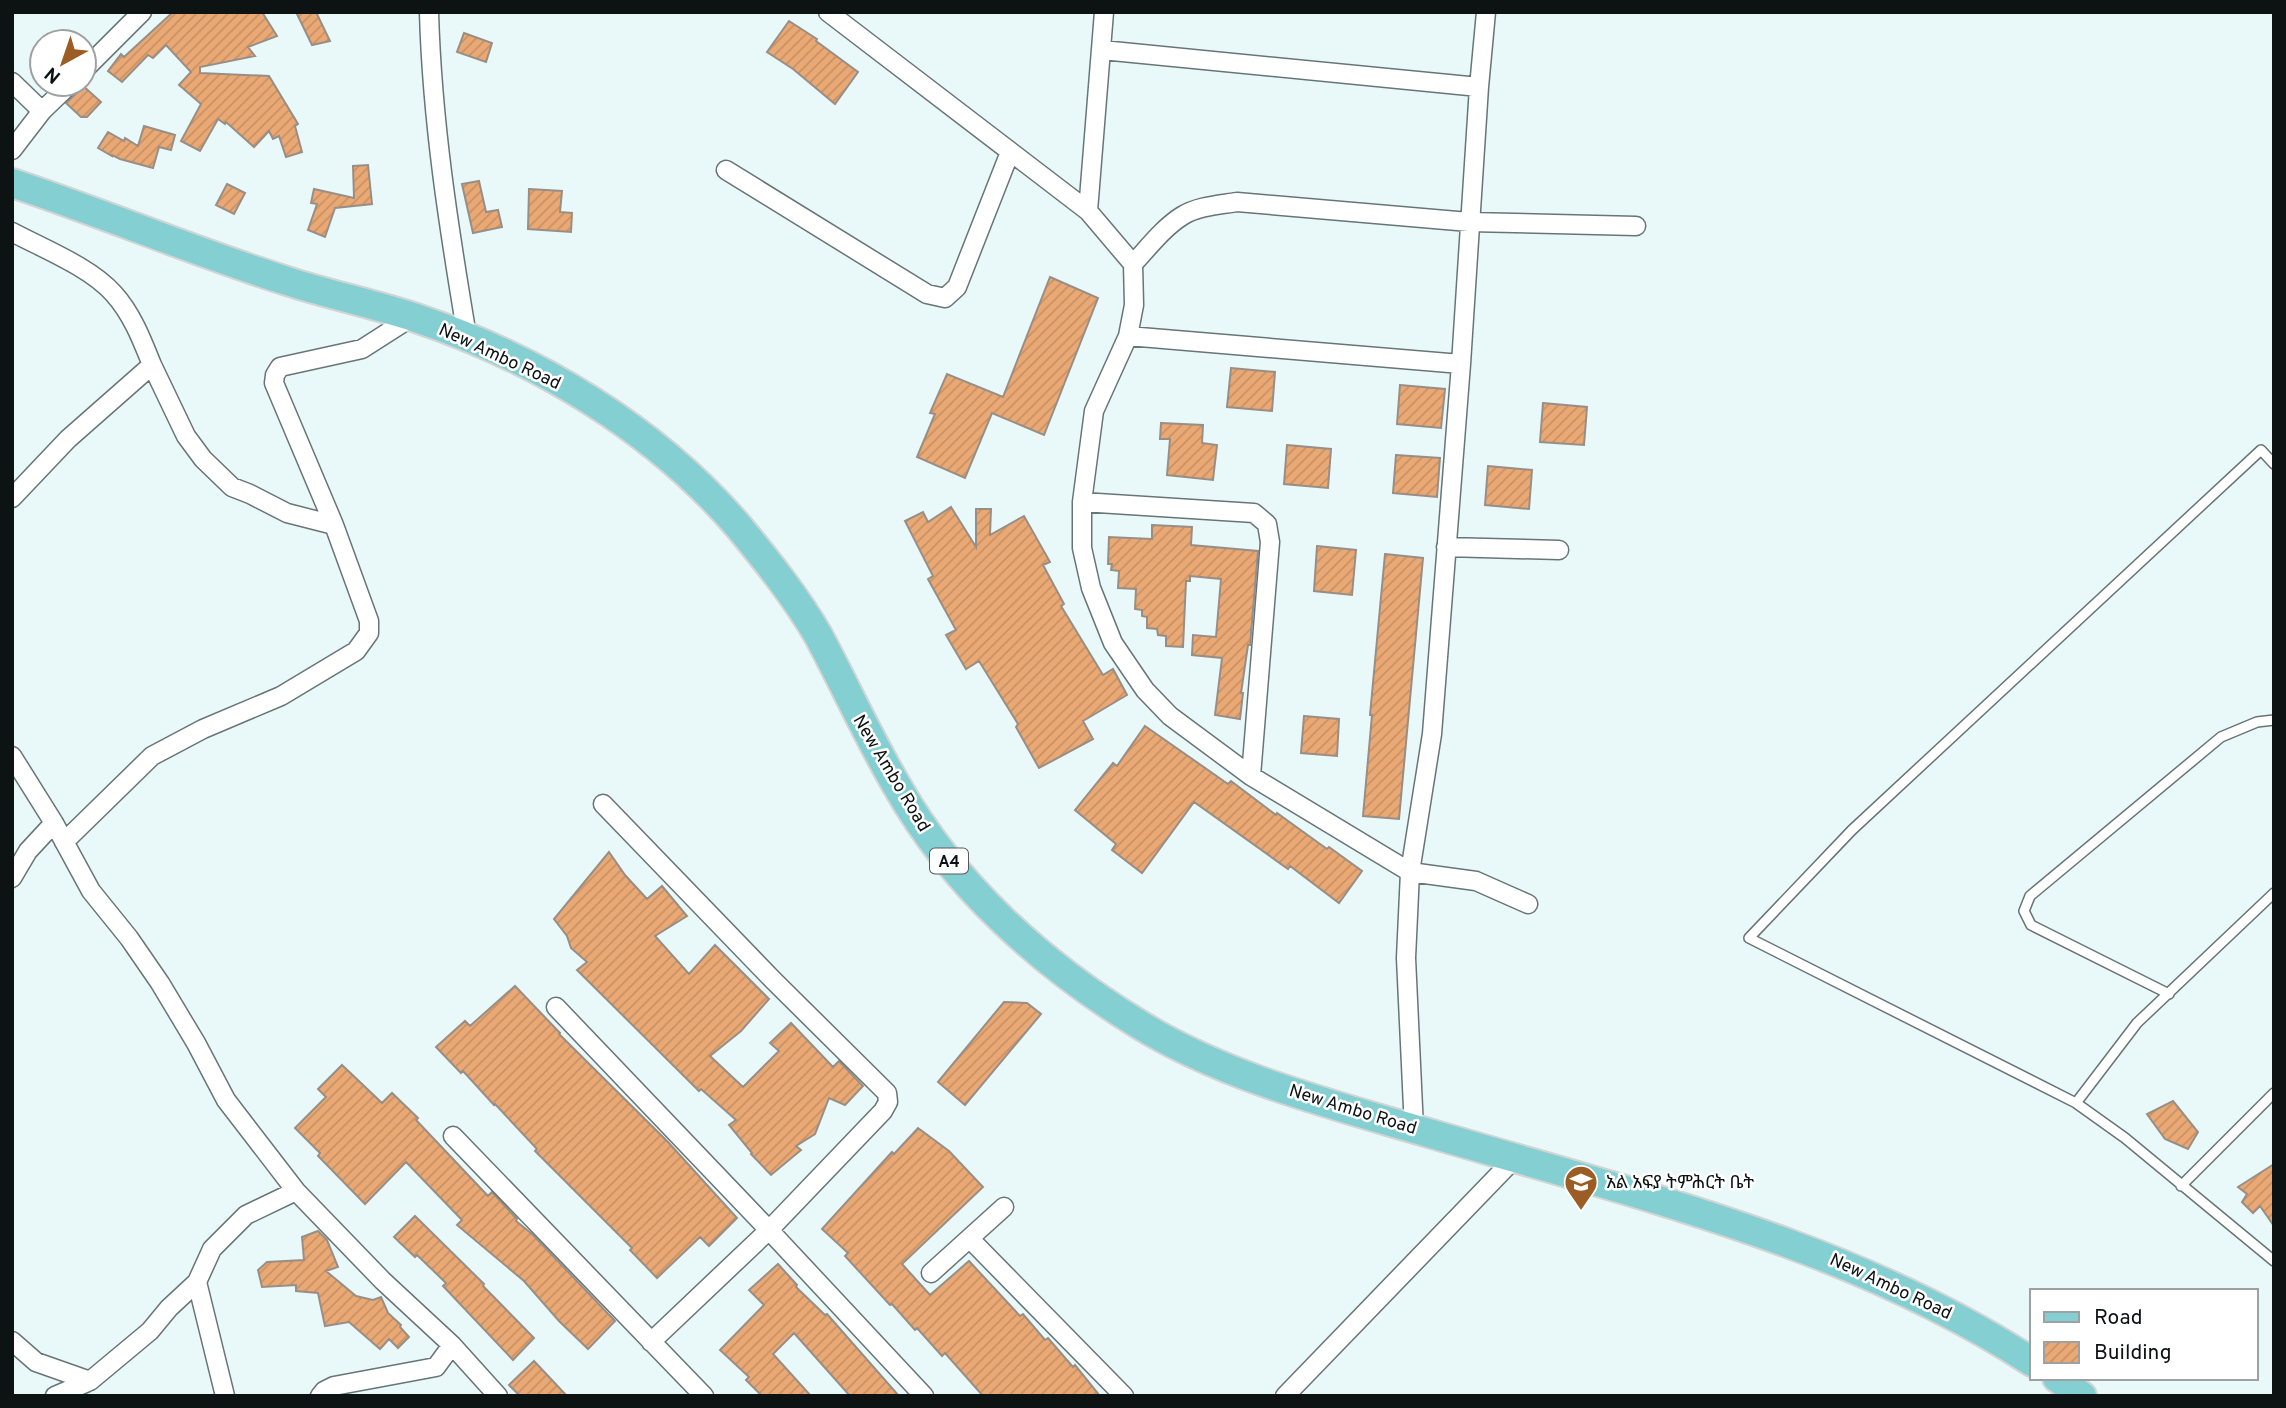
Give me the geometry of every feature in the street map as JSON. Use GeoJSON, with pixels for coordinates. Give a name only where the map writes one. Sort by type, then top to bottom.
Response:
{"type":"FeatureCollection","features":[{"type":"Feature","properties":{"kind":"main road","name":"New Ambo Road"},"geometry":{"type":"LineString","coordinates":[[12,183],[288,281],[412,317],[467,337],[587,398],[645,437],[700,484],[781,579],[817,634],[899,791],[938,848],[982,900],[1035,950],[1074,981],[1139,1025],[1198,1056],[1324,1102],[1608,1185],[1818,1253],[1969,1322],[2030,1361]]}},
{"type":"Feature","properties":{"kind":"main road"},"geometry":{"type":"LineString","coordinates":[[2060,1380],[2082,1396]]}},
{"type":"Feature","properties":{"kind":"street"},"geometry":{"type":"LineString","coordinates":[[98,57],[142,12]]}},
{"type":"Feature","properties":{"kind":"street"},"geometry":{"type":"LineString","coordinates":[[429,12],[438,145],[467,337]]}},
{"type":"Feature","properties":{"kind":"street"},"geometry":{"type":"LineString","coordinates":[[828,12],[1088,211],[1133,264],[1134,305],[1128,336],[1094,411],[1082,502],[1082,548],[1091,588],[1113,643],[1145,690],[1170,716],[1251,776],[1410,872],[1476,881],[1528,904]]}},
{"type":"Feature","properties":{"kind":"street"},"geometry":{"type":"LineString","coordinates":[[1088,211],[1104,12]]}},
{"type":"Feature","properties":{"kind":"street"},"geometry":{"type":"LineString","coordinates":[[1414,1129],[1406,958],[1410,872],[1432,734],[1444,600],[1486,12]]}},
{"type":"Feature","properties":{"kind":"street"},"geometry":{"type":"LineString","coordinates":[[1102,50],[1479,87]]}},
{"type":"Feature","properties":{"kind":"street"},"geometry":{"type":"LineString","coordinates":[[12,82],[42,111]]}},
{"type":"Feature","properties":{"kind":"street"},"geometry":{"type":"LineString","coordinates":[[12,150],[55,98]]}},
{"type":"Feature","properties":{"kind":"street"},"geometry":{"type":"LineString","coordinates":[[726,170],[927,294],[945,298],[957,287],[1010,152]]}},
{"type":"Feature","properties":{"kind":"street"},"geometry":{"type":"LineString","coordinates":[[1133,264],[1182,216],[1208,206],[1237,202],[1469,222],[1636,226]]}},
{"type":"Feature","properties":{"kind":"street"},"geometry":{"type":"LineString","coordinates":[[12,232],[84,271],[113,292],[132,319],[186,436],[232,487],[287,513],[334,525]]}},
{"type":"Feature","properties":{"kind":"street"},"geometry":{"type":"LineString","coordinates":[[64,842],[152,756],[203,729],[281,696],[356,651],[369,633],[369,621],[334,525],[274,383],[275,374],[280,367],[362,349],[412,317]]}},
{"type":"Feature","properties":{"kind":"street"},"geometry":{"type":"LineString","coordinates":[[1128,336],[1461,364]]}},
{"type":"Feature","properties":{"kind":"street"},"geometry":{"type":"LineString","coordinates":[[12,498],[68,439],[152,365]]}},
{"type":"Feature","properties":{"kind":"street"},"geometry":{"type":"LineString","coordinates":[[1082,502],[1254,513],[1268,524],[1270,542],[1251,776]]}},
{"type":"Feature","properties":{"kind":"street"},"geometry":{"type":"LineString","coordinates":[[1446,547],[1559,550]]}},
{"type":"Feature","properties":{"kind":"street"},"geometry":{"type":"LineString","coordinates":[[12,756],[92,891],[160,983],[226,1100],[296,1191],[383,1281],[452,1345],[499,1396]]}},
{"type":"Feature","properties":{"kind":"street"},"geometry":{"type":"LineString","coordinates":[[604,804],[773,981],[887,1093],[888,1102],[883,1111],[769,1230],[652,1342]]}},
{"type":"Feature","properties":{"kind":"street"},"geometry":{"type":"LineString","coordinates":[[12,878],[28,851],[54,823]]}},
{"type":"Feature","properties":{"kind":"street"},"geometry":{"type":"LineString","coordinates":[[556,1007],[924,1396]]}},
{"type":"Feature","properties":{"kind":"street"},"geometry":{"type":"LineString","coordinates":[[453,1136],[704,1396]]}},
{"type":"Feature","properties":{"kind":"street"},"geometry":{"type":"LineString","coordinates":[[1285,1396],[1515,1158]]}},
{"type":"Feature","properties":{"kind":"street"},"geometry":{"type":"LineString","coordinates":[[55,1396],[90,1381],[150,1331],[169,1308],[197,1282],[212,1249],[246,1215],[296,1191]]}},
{"type":"Feature","properties":{"kind":"street"},"geometry":{"type":"LineString","coordinates":[[931,1273],[1004,1207]]}},
{"type":"Feature","properties":{"kind":"street"},"geometry":{"type":"LineString","coordinates":[[970,1239],[1124,1396]]}},
{"type":"Feature","properties":{"kind":"street"},"geometry":{"type":"LineString","coordinates":[[197,1282],[225,1396]]}},
{"type":"Feature","properties":{"kind":"street"},"geometry":{"type":"LineString","coordinates":[[12,1341],[36,1362],[90,1381]]}},
{"type":"Feature","properties":{"kind":"street"},"geometry":{"type":"LineString","coordinates":[[320,1396],[334,1386],[436,1367],[452,1345]]}},
{"type":"Feature","properties":{"kind":"lane"},"geometry":{"type":"LineString","coordinates":[[2274,464],[2261,450],[1852,830],[1749,937],[2076,1103],[2125,1138],[2274,1261]]}},
{"type":"Feature","properties":{"kind":"lane"},"geometry":{"type":"LineString","coordinates":[[2169,994],[2031,925],[2024,911],[2031,896],[2221,737],[2257,722],[2274,720]]}},
{"type":"Feature","properties":{"kind":"lane"},"geometry":{"type":"LineString","coordinates":[[2076,1103],[2137,1023],[2274,893]]}},
{"type":"Feature","properties":{"kind":"lane"},"geometry":{"type":"LineString","coordinates":[[2181,1186],[2274,1093]]}},
{"type":"Feature","properties":{"kind":"building"},"geometry":{"type":"Polygon","coordinates":[[[173,12],[262,12],[277,36],[248,47],[255,56],[200,67],[200,73],[269,76],[298,124],[295,126],[302,152],[286,157],[279,136],[273,139],[269,131],[254,147],[226,122],[225,124],[218,119],[200,151],[181,141],[201,104],[179,85],[191,72],[166,45],[153,58],[148,55],[122,82],[108,71],[121,54],[124,57],[173,12]]]}},
{"type":"Feature","properties":{"kind":"building"},"geometry":{"type":"Polygon","coordinates":[[[296,12],[316,12],[330,41],[312,45],[296,12]]]}},
{"type":"Feature","properties":{"kind":"building"},"geometry":{"type":"Polygon","coordinates":[[[789,21],[817,39],[816,41],[858,72],[835,104],[793,69],[767,52],[789,21]]]}},
{"type":"Feature","properties":{"kind":"building"},"geometry":{"type":"Polygon","coordinates":[[[464,33],[492,43],[486,62],[457,52],[464,33]]]}},
{"type":"Feature","properties":{"kind":"building"},"geometry":{"type":"Polygon","coordinates":[[[71,98],[97,98],[101,102],[87,117],[81,117],[66,103],[71,98]]]}},
{"type":"Feature","properties":{"kind":"building"},"geometry":{"type":"Polygon","coordinates":[[[144,126],[175,135],[171,150],[159,147],[153,168],[120,159],[98,148],[108,132],[138,146],[144,126]]]}},
{"type":"Feature","properties":{"kind":"building"},"geometry":{"type":"Polygon","coordinates":[[[368,165],[372,204],[335,208],[325,237],[308,230],[317,204],[311,203],[314,189],[354,198],[353,166],[368,165]]]}},
{"type":"Feature","properties":{"kind":"building"},"geometry":{"type":"Polygon","coordinates":[[[479,181],[486,212],[498,210],[502,227],[473,233],[462,184],[479,181]]]}},
{"type":"Feature","properties":{"kind":"building"},"geometry":{"type":"Polygon","coordinates":[[[227,184],[245,193],[234,214],[216,205],[227,184]]]}},
{"type":"Feature","properties":{"kind":"building"},"geometry":{"type":"Polygon","coordinates":[[[529,189],[562,191],[560,212],[572,213],[571,232],[528,229],[529,189]]]}},
{"type":"Feature","properties":{"kind":"building"},"geometry":{"type":"Polygon","coordinates":[[[1050,277],[1098,298],[1044,435],[992,413],[965,478],[917,457],[935,414],[930,413],[947,374],[1003,397],[1050,277]]]}},
{"type":"Feature","properties":{"kind":"building"},"geometry":{"type":"Polygon","coordinates":[[[1231,368],[1275,372],[1272,411],[1227,407],[1231,368]]]}},
{"type":"Feature","properties":{"kind":"building"},"geometry":{"type":"Polygon","coordinates":[[[1400,385],[1445,389],[1441,428],[1397,424],[1400,385]]]}},
{"type":"Feature","properties":{"kind":"building"},"geometry":{"type":"Polygon","coordinates":[[[1543,403],[1587,407],[1584,445],[1540,442],[1543,403]]]}},
{"type":"Feature","properties":{"kind":"building"},"geometry":{"type":"Polygon","coordinates":[[[1161,423],[1203,425],[1202,443],[1217,445],[1213,480],[1167,475],[1170,439],[1160,439],[1161,423]]]}},
{"type":"Feature","properties":{"kind":"building"},"geometry":{"type":"Polygon","coordinates":[[[1287,445],[1331,449],[1328,488],[1284,484],[1287,445]]]}},
{"type":"Feature","properties":{"kind":"building"},"geometry":{"type":"Polygon","coordinates":[[[1396,455],[1440,458],[1437,497],[1393,493],[1396,455]]]}},
{"type":"Feature","properties":{"kind":"building"},"geometry":{"type":"Polygon","coordinates":[[[1488,466],[1532,470],[1529,509],[1485,505],[1488,466]]]}},
{"type":"Feature","properties":{"kind":"building"},"geometry":{"type":"Polygon","coordinates":[[[951,507],[976,547],[976,509],[991,509],[990,535],[1024,516],[1050,562],[1043,565],[1064,604],[1061,606],[1103,675],[1113,669],[1127,695],[1083,721],[1093,739],[1039,768],[1016,727],[1018,724],[979,661],[966,669],[946,635],[956,630],[928,579],[933,576],[905,521],[923,512],[928,522],[951,507]]]}},
{"type":"Feature","properties":{"kind":"building"},"geometry":{"type":"Polygon","coordinates":[[[1152,525],[1192,527],[1191,545],[1258,551],[1240,719],[1215,715],[1222,658],[1192,655],[1193,635],[1216,637],[1221,579],[1190,576],[1190,581],[1186,581],[1183,647],[1166,646],[1166,636],[1158,635],[1157,629],[1147,628],[1147,617],[1142,616],[1142,610],[1135,609],[1136,589],[1118,588],[1119,571],[1111,570],[1112,564],[1108,564],[1109,537],[1152,539],[1152,525]]]}},
{"type":"Feature","properties":{"kind":"building"},"geometry":{"type":"Polygon","coordinates":[[[1317,546],[1356,550],[1352,595],[1314,591],[1317,546]]]}},
{"type":"Feature","properties":{"kind":"building"},"geometry":{"type":"Polygon","coordinates":[[[1385,554],[1423,558],[1399,819],[1363,816],[1385,554]]]}},
{"type":"Feature","properties":{"kind":"building"},"geometry":{"type":"Polygon","coordinates":[[[1304,716],[1339,719],[1337,756],[1301,753],[1304,716]]]}},
{"type":"Feature","properties":{"kind":"building"},"geometry":{"type":"Polygon","coordinates":[[[1145,726],[1228,784],[1231,781],[1276,815],[1277,813],[1362,871],[1339,903],[1290,866],[1288,869],[1194,802],[1142,873],[1112,850],[1116,844],[1075,810],[1113,763],[1117,766],[1145,726]]]}},
{"type":"Feature","properties":{"kind":"building"},"geometry":{"type":"Polygon","coordinates":[[[609,852],[647,899],[662,886],[687,916],[655,936],[689,974],[715,945],[769,999],[741,1031],[710,1056],[743,1087],[779,1051],[770,1043],[791,1023],[833,1067],[839,1061],[863,1086],[845,1105],[829,1098],[815,1134],[796,1146],[801,1150],[771,1175],[729,1125],[736,1120],[701,1089],[699,1091],[577,970],[587,962],[571,948],[567,936],[554,919],[609,852]]]}},
{"type":"Feature","properties":{"kind":"building"},"geometry":{"type":"Polygon","coordinates":[[[515,986],[559,1034],[668,1142],[737,1218],[709,1246],[700,1237],[657,1278],[630,1250],[632,1248],[535,1151],[537,1149],[495,1104],[436,1047],[465,1021],[470,1026],[515,986]]]}},
{"type":"Feature","properties":{"kind":"building"},"geometry":{"type":"Polygon","coordinates":[[[1004,1002],[1027,1003],[1041,1014],[965,1105],[938,1082],[1004,1002]]]}},
{"type":"Feature","properties":{"kind":"building"},"geometry":{"type":"Polygon","coordinates":[[[342,1065],[382,1103],[392,1093],[488,1196],[492,1192],[516,1221],[532,1234],[615,1321],[588,1349],[524,1281],[457,1225],[462,1220],[406,1162],[365,1204],[318,1156],[320,1153],[295,1128],[326,1097],[318,1089],[342,1065]]]}},
{"type":"Feature","properties":{"kind":"building"},"geometry":{"type":"Polygon","coordinates":[[[2173,1101],[2198,1132],[2188,1149],[2165,1139],[2147,1114],[2173,1101]]]}},
{"type":"Feature","properties":{"kind":"building"},"geometry":{"type":"Polygon","coordinates":[[[918,1128],[949,1151],[983,1187],[902,1264],[930,1295],[969,1261],[1020,1316],[1023,1314],[1045,1340],[1048,1338],[1073,1367],[1075,1365],[1100,1396],[983,1396],[945,1353],[942,1356],[917,1328],[915,1330],[892,1304],[890,1305],[845,1256],[848,1253],[822,1229],[892,1152],[894,1154],[918,1128]]]}},
{"type":"Feature","properties":{"kind":"building"},"geometry":{"type":"Polygon","coordinates":[[[2274,1164],[2274,1226],[2260,1206],[2253,1213],[2242,1202],[2247,1194],[2238,1187],[2274,1164]]]}},
{"type":"Feature","properties":{"kind":"building"},"geometry":{"type":"Polygon","coordinates":[[[415,1216],[534,1338],[513,1360],[443,1286],[446,1283],[394,1237],[415,1216]]]}},
{"type":"Feature","properties":{"kind":"building"},"geometry":{"type":"Polygon","coordinates":[[[318,1231],[327,1240],[338,1267],[326,1271],[356,1296],[373,1300],[381,1297],[388,1313],[409,1337],[398,1348],[389,1339],[380,1349],[349,1322],[325,1326],[318,1293],[296,1291],[296,1285],[262,1287],[258,1270],[267,1262],[304,1260],[302,1237],[318,1231]]]}},
{"type":"Feature","properties":{"kind":"building"},"geometry":{"type":"Polygon","coordinates":[[[778,1264],[796,1287],[827,1314],[899,1396],[850,1396],[794,1333],[773,1354],[811,1396],[762,1396],[746,1380],[749,1377],[720,1350],[764,1305],[749,1290],[778,1264]]]}},
{"type":"Feature","properties":{"kind":"building"},"geometry":{"type":"Polygon","coordinates":[[[534,1361],[567,1396],[520,1396],[509,1385],[534,1361]]]}},
{"type":"Feature","properties":{"kind":"place","name":"አል አፍያ ትምሕርት ቤት"},"geometry":{"type":"Point","coordinates":[1581,1212]}}]}
